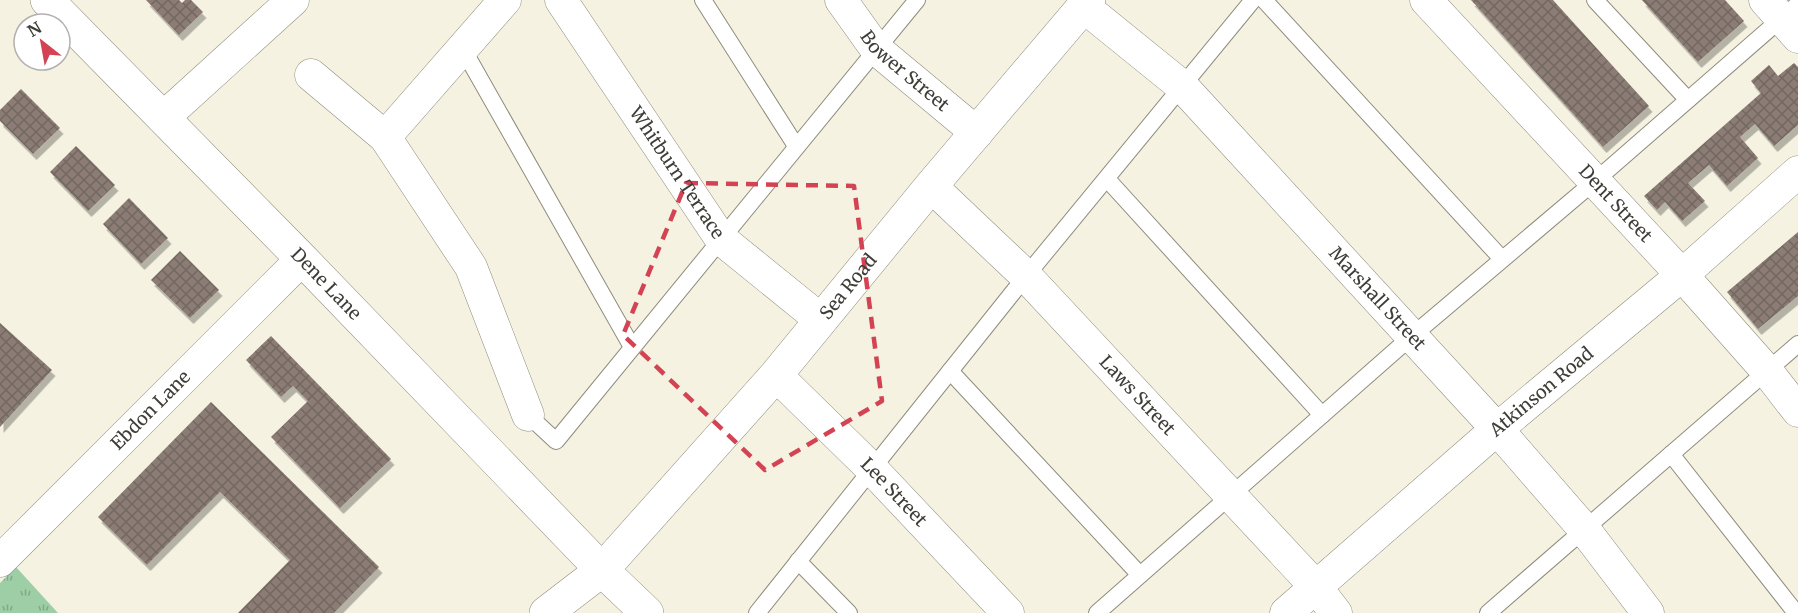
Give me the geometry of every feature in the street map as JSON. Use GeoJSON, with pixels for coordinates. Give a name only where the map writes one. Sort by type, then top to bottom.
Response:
{"type":"FeatureCollection","features":[{"type":"Feature","properties":{"kind":"main road","name":"Dene Lane"},"geometry":{"type":"LineString","coordinates":[[47,0],[302,259],[602,570],[647,613]]}},
{"type":"Feature","properties":{"kind":"main road","name":"Sea Road"},"geometry":{"type":"LineString","coordinates":[[546,613],[602,570],[776,375],[931,186],[1086,3]]}},
{"type":"Feature","properties":{"kind":"street"},"geometry":{"type":"LineString","coordinates":[[163,118],[293,0]]}},
{"type":"Feature","properties":{"kind":"street"},"geometry":{"type":"LineString","coordinates":[[385,136],[505,0]]}},
{"type":"Feature","properties":{"kind":"street","name":"Whitburn Terrace"},"geometry":{"type":"LineString","coordinates":[[561,0],[720,239],[821,320]]}},
{"type":"Feature","properties":{"kind":"street","name":"Bower Street"},"geometry":{"type":"LineString","coordinates":[[841,0],[876,49],[977,133]]}},
{"type":"Feature","properties":{"kind":"street","name":"Dent Street"},"geometry":{"type":"LineString","coordinates":[[1426,0],[1682,275],[1767,370],[1798,411]]}},
{"type":"Feature","properties":{"kind":"street","name":"Marshall Street"},"geometry":{"type":"LineString","coordinates":[[1086,3],[1183,87],[1497,429],[1584,529],[1648,613]]}},
{"type":"Feature","properties":{"kind":"street"},"geometry":{"type":"LineString","coordinates":[[311,75],[385,136],[471,267],[528,415]]}},
{"type":"Feature","properties":{"kind":"street","name":"Atkinson Road"},"geometry":{"type":"LineString","coordinates":[[1286,613],[1497,429],[1682,275],[1798,172]]}},
{"type":"Feature","properties":{"kind":"street","name":"Laws Street"},"geometry":{"type":"LineString","coordinates":[[931,186],[1026,276],[1316,587],[1336,613]]}},
{"type":"Feature","properties":{"kind":"street","name":"Ebdon Lane"},"geometry":{"type":"LineString","coordinates":[[0,561],[35,536],[302,259]]}},
{"type":"Feature","properties":{"kind":"street","name":"Lee Street"},"geometry":{"type":"LineString","coordinates":[[776,375],[871,468],[1008,613]]}},
{"type":"Feature","properties":{"kind":"lane"},"geometry":{"type":"LineString","coordinates":[[703,0],[796,146]]}},
{"type":"Feature","properties":{"kind":"lane"},"geometry":{"type":"LineString","coordinates":[[528,415],[556,441],[917,0]]}},
{"type":"Feature","properties":{"kind":"lane"},"geometry":{"type":"LineString","coordinates":[[757,613],[1026,276],[1253,0]]}},
{"type":"Feature","properties":{"kind":"lane"},"geometry":{"type":"LineString","coordinates":[[1264,0],[1502,260]]}},
{"type":"Feature","properties":{"kind":"lane"},"geometry":{"type":"LineString","coordinates":[[1595,0],[1688,100]]}},
{"type":"Feature","properties":{"kind":"lane"},"geometry":{"type":"LineString","coordinates":[[1097,613],[1412,336],[1595,182],[1786,15]]}},
{"type":"Feature","properties":{"kind":"lane"},"geometry":{"type":"LineString","coordinates":[[463,49],[632,347]]}},
{"type":"Feature","properties":{"kind":"lane"},"geometry":{"type":"LineString","coordinates":[[1107,179],[1322,415]]}},
{"type":"Feature","properties":{"kind":"lane"},"geometry":{"type":"LineString","coordinates":[[1490,612],[1798,344]]}},
{"type":"Feature","properties":{"kind":"lane"},"geometry":{"type":"LineString","coordinates":[[950,371],[1140,575]]}},
{"type":"Feature","properties":{"kind":"lane"},"geometry":{"type":"LineString","coordinates":[[1671,454],[1796,613]]}},
{"type":"Feature","properties":{"kind":"lane"},"geometry":{"type":"LineString","coordinates":[[798,561],[849,613]]}},
{"type":"Feature","properties":{"kind":"highlighted area"},"geometry":{"type":"Polygon","coordinates":[[[686,183],[854,186],[882,401],[765,470],[623,335],[686,183]]]}},
{"type":"Feature","properties":{"kind":"green space"},"geometry":{"type":"Polygon","coordinates":[[[16,567],[58,613],[0,613],[0,583],[16,567]]]}},
{"type":"Feature","properties":{"kind":"building"},"geometry":{"type":"Polygon","coordinates":[[[146,0],[179,0],[182,3],[185,0],[191,0],[203,12],[179,35],[146,0]]]}},
{"type":"Feature","properties":{"kind":"building"},"geometry":{"type":"Polygon","coordinates":[[[1471,0],[1553,0],[1649,106],[1603,147],[1471,0]]]}},
{"type":"Feature","properties":{"kind":"building"},"geometry":{"type":"Polygon","coordinates":[[[1642,0],[1725,0],[1744,21],[1698,62],[1642,0]]]}},
{"type":"Feature","properties":{"kind":"building"},"geometry":{"type":"Polygon","coordinates":[[[1794,63],[1798,67],[1798,125],[1774,146],[1755,124],[1740,137],[1758,158],[1727,186],[1709,165],[1688,183],[1705,201],[1682,221],[1665,202],[1657,210],[1644,196],[1761,93],[1751,81],[1769,65],[1778,76],[1794,63]]]}},
{"type":"Feature","properties":{"kind":"building"},"geometry":{"type":"Polygon","coordinates":[[[21,89],[60,128],[33,154],[0,121],[0,110],[21,89]]]}},
{"type":"Feature","properties":{"kind":"building"},"geometry":{"type":"Polygon","coordinates":[[[76,146],[115,185],[88,211],[50,172],[76,146]]]}},
{"type":"Feature","properties":{"kind":"building"},"geometry":{"type":"Polygon","coordinates":[[[129,198],[168,238],[141,264],[103,224],[129,198]]]}},
{"type":"Feature","properties":{"kind":"building"},"geometry":{"type":"Polygon","coordinates":[[[1798,232],[1798,296],[1758,329],[1727,292],[1798,232]]]}},
{"type":"Feature","properties":{"kind":"building"},"geometry":{"type":"Polygon","coordinates":[[[180,251],[219,290],[190,318],[151,280],[180,251]]]}},
{"type":"Feature","properties":{"kind":"building"},"geometry":{"type":"Polygon","coordinates":[[[0,323],[52,370],[0,427],[0,323]]]}},
{"type":"Feature","properties":{"kind":"building"},"geometry":{"type":"Polygon","coordinates":[[[271,336],[391,459],[340,508],[271,437],[308,401],[293,386],[281,397],[246,360],[271,336]]]}},
{"type":"Feature","properties":{"kind":"building"},"geometry":{"type":"Polygon","coordinates":[[[211,402],[379,567],[334,613],[238,613],[290,560],[220,492],[147,565],[98,517],[211,402]]]}}]}
